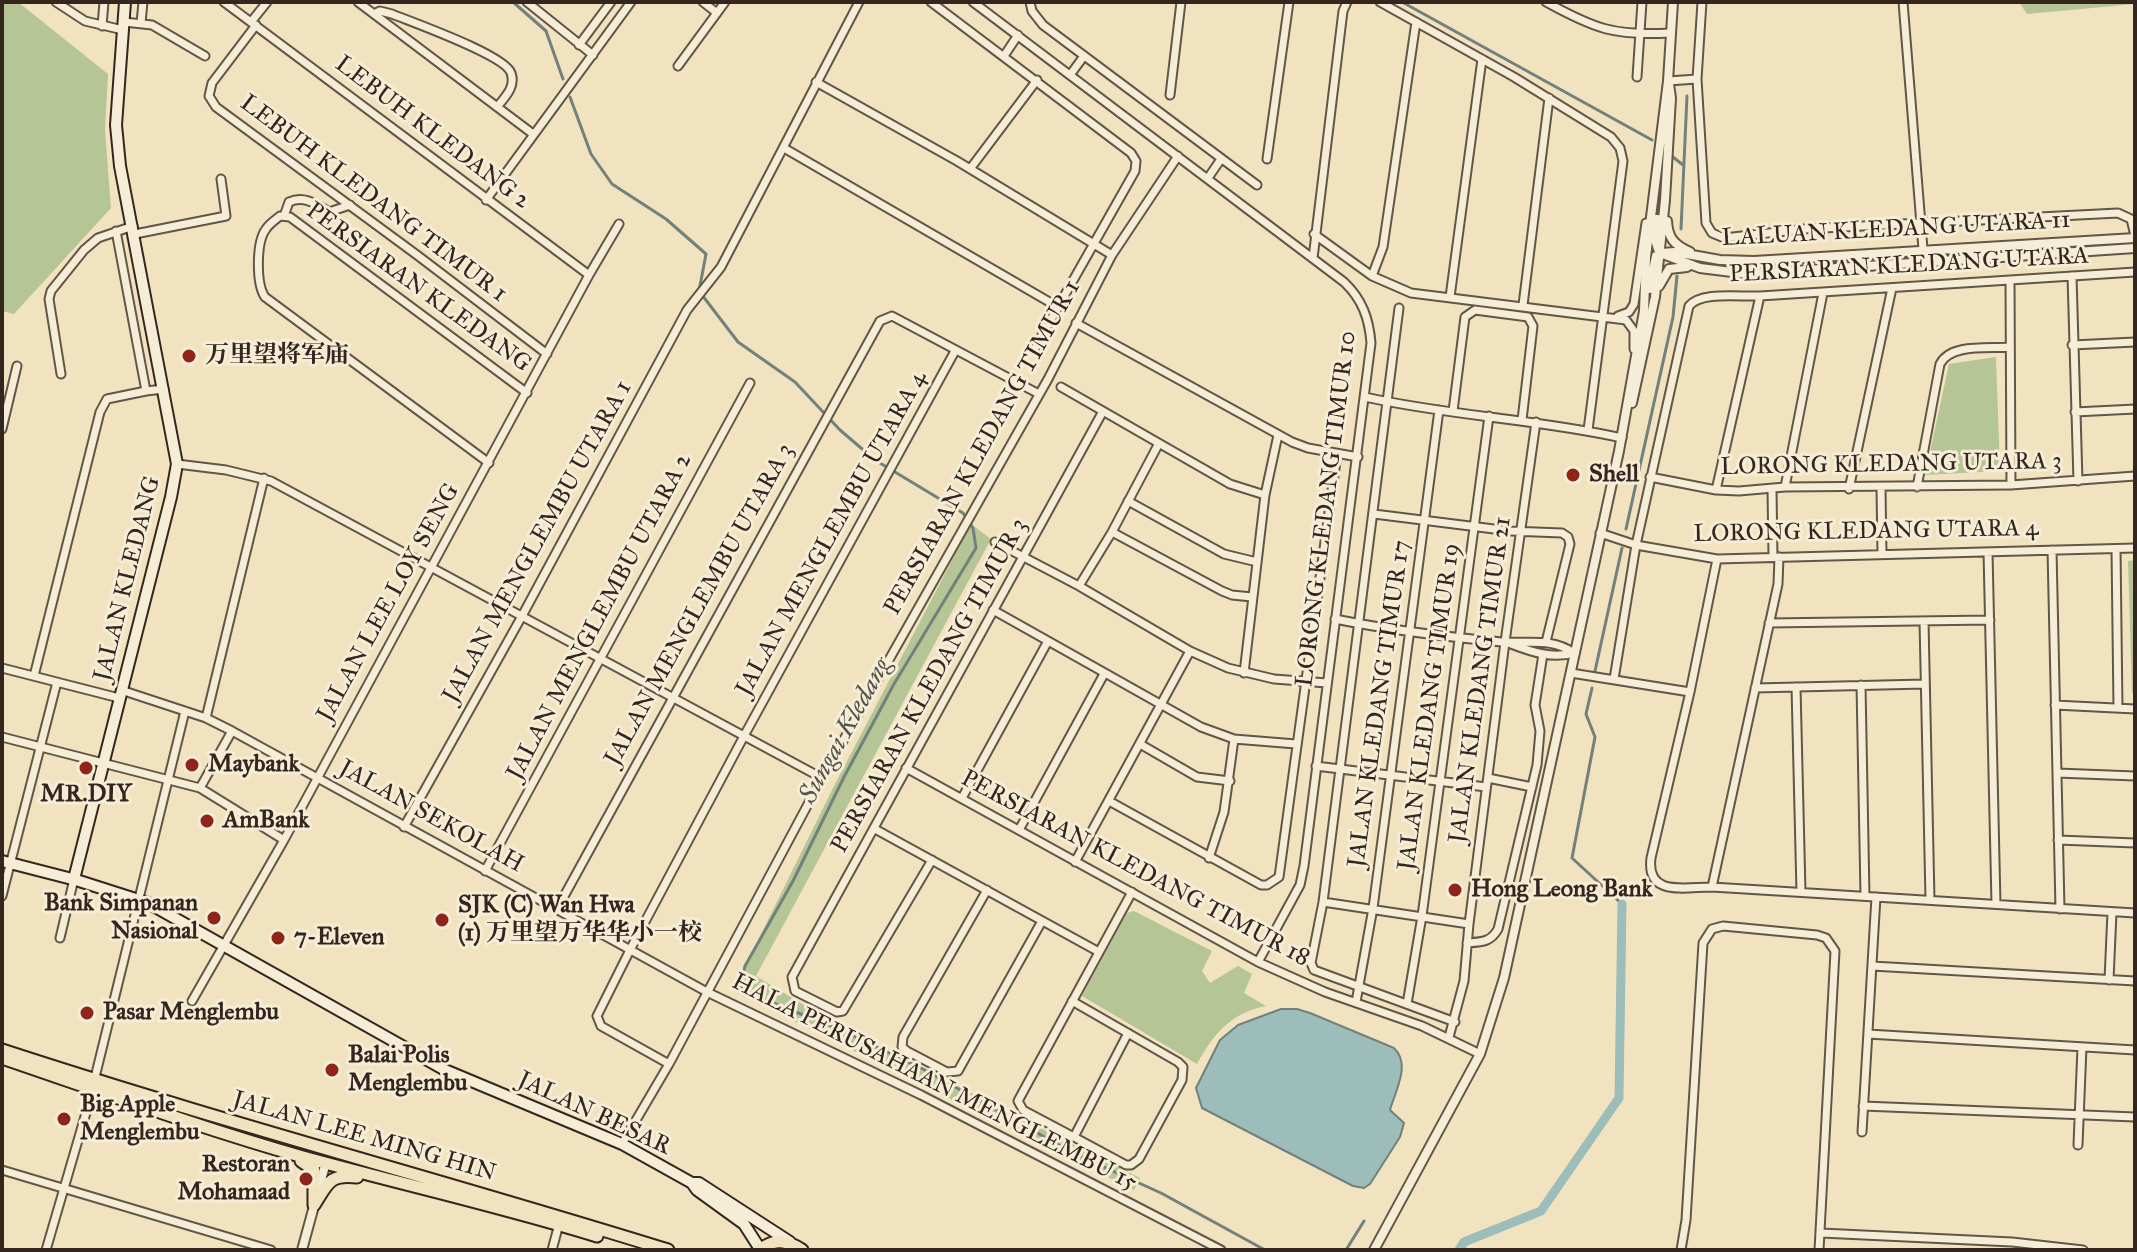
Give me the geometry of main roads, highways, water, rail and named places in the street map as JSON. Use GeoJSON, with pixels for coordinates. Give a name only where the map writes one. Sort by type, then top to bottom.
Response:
{"type":"FeatureCollection","features":[{"type":"Feature","properties":{"kind":"main road","name":"JALAN KLEDANG"},"geometry":{"type":"LineString","coordinates":[[75,877],[177,464],[120,166],[116,125],[125,2]]}},
{"type":"Feature","properties":{"kind":"main road","name":"JALAN BESAR"},"geometry":{"type":"LineString","coordinates":[[8,860],[139,897],[226,943],[401,1047],[460,1077],[622,1144],[692,1183],[697,1190],[744,1224],[760,1249]]}},
{"type":"Feature","properties":{"kind":"main road","name":"JALAN LEE MING HIN"},"geometry":{"type":"LineString","coordinates":[[2,1050],[93,1085],[326,1165],[461,1197],[643,1250]]}},
{"type":"Feature","properties":{"kind":"main road","name":"JALAN LEE MING HIN"},"geometry":{"type":"LineString","coordinates":[[2,1058],[561,1216],[668,1250]]}},
{"type":"Feature","properties":{"kind":"main road"},"geometry":{"type":"LineString","coordinates":[[296,1140],[316,1150],[326,1165],[343,1160],[379,1164]]}},
{"type":"Feature","properties":{"kind":"main road"},"geometry":{"type":"LineString","coordinates":[[281,1150],[312,1167],[316,1178],[314,1205],[329,1181],[338,1176],[390,1181]]}},
{"type":"Feature","properties":{"kind":"main road","name":"JALAN BESAR"},"geometry":{"type":"LineString","coordinates":[[692,1183],[699,1183],[790,1242]]}},
{"type":"Feature","properties":{"kind":"main road"},"geometry":{"type":"LineString","coordinates":[[760,1249],[768,1244],[790,1242],[802,1250]]}},
{"type":"Feature","properties":{"kind":"water"},"geometry":{"type":"Polygon","coordinates":[[[1281,1009],[1310,1013],[1394,1048],[1399,1054],[1401,1077],[1390,1110],[1404,1123],[1400,1137],[1370,1184],[1364,1188],[1353,1186],[1202,1108],[1196,1088],[1220,1040],[1238,1025],[1281,1009]]]}},
{"type":"Feature","properties":{"kind":"waterway","name":"Sungai Kledang"},"geometry":{"type":"LineString","coordinates":[[513,2],[546,31],[563,79]]}},
{"type":"Feature","properties":{"kind":"waterway"},"geometry":{"type":"LineString","coordinates":[[1402,2],[1652,140]]}},
{"type":"Feature","properties":{"kind":"waterway"},"geometry":{"type":"LineString","coordinates":[[1681,229],[1687,96]]}},
{"type":"Feature","properties":{"kind":"waterway","name":"Sungai Kledang"},"geometry":{"type":"LineString","coordinates":[[570,97],[591,154],[612,184],[666,219],[706,254],[699,291],[738,342],[795,382],[840,430],[875,460],[963,513],[973,528],[976,548],[894,684],[793,881],[745,966],[740,986],[755,996],[834,1027],[923,1069],[1075,1154],[1161,1193],[1265,1250]]}},
{"type":"Feature","properties":{"kind":"waterway"},"geometry":{"type":"LineString","coordinates":[[1673,157],[1683,165]]}},
{"type":"Feature","properties":{"kind":"waterway"},"geometry":{"type":"LineString","coordinates":[[1626,529],[1673,317],[1677,276]]}},
{"type":"Feature","properties":{"kind":"waterway"},"geometry":{"type":"LineString","coordinates":[[1595,671],[1622,548]]}},
{"type":"Feature","properties":{"kind":"waterway"},"geometry":{"type":"LineString","coordinates":[[1592,688],[1586,714],[1595,737],[1572,858],[1622,904]]}},
{"type":"Feature","properties":{"kind":"waterway","name":"Sungai Kledang"},"geometry":{"type":"LineString","coordinates":[[1459,1250],[1464,1242],[1541,1211],[1619,1098],[1622,904]]}},
{"type":"Feature","properties":{"kind":"waterway"},"geometry":{"type":"LineString","coordinates":[[1346,1250],[1364,1221]]}},
{"type":"Feature","properties":{"kind":"place","name":"万里望将军庙"},"geometry":{"type":"Point","coordinates":[189,356]}},
{"type":"Feature","properties":{"kind":"place","name":"Shell"},"geometry":{"type":"Point","coordinates":[1573,475]}},
{"type":"Feature","properties":{"kind":"place","name":"Maybank"},"geometry":{"type":"Point","coordinates":[192,765]}},
{"type":"Feature","properties":{"kind":"place","name":"MR.DIY"},"geometry":{"type":"Point","coordinates":[86,768]}},
{"type":"Feature","properties":{"kind":"place","name":"AmBank"},"geometry":{"type":"Point","coordinates":[207,821]}},
{"type":"Feature","properties":{"kind":"place","name":"Hong Leong Bank"},"geometry":{"type":"Point","coordinates":[1455,890]}},
{"type":"Feature","properties":{"kind":"place","name":"Bank Simpanan Nasional"},"geometry":{"type":"Point","coordinates":[214,918]}},
{"type":"Feature","properties":{"kind":"place","name":"SJK (C) Wan Hwa (1) 万里望万华华小一校"},"geometry":{"type":"Point","coordinates":[442,920]}},
{"type":"Feature","properties":{"kind":"place","name":"7-Eleven"},"geometry":{"type":"Point","coordinates":[278,938]}},
{"type":"Feature","properties":{"kind":"place","name":"Pasar Menglembu"},"geometry":{"type":"Point","coordinates":[87,1013]}},
{"type":"Feature","properties":{"kind":"place","name":"Balai Polis Menglembu"},"geometry":{"type":"Point","coordinates":[332,1070]}},
{"type":"Feature","properties":{"kind":"place","name":"Big Apple Menglembu"},"geometry":{"type":"Point","coordinates":[64,1119]}},
{"type":"Feature","properties":{"kind":"place","name":"Restoran Mohamaad"},"geometry":{"type":"Point","coordinates":[306,1179]}}]}
